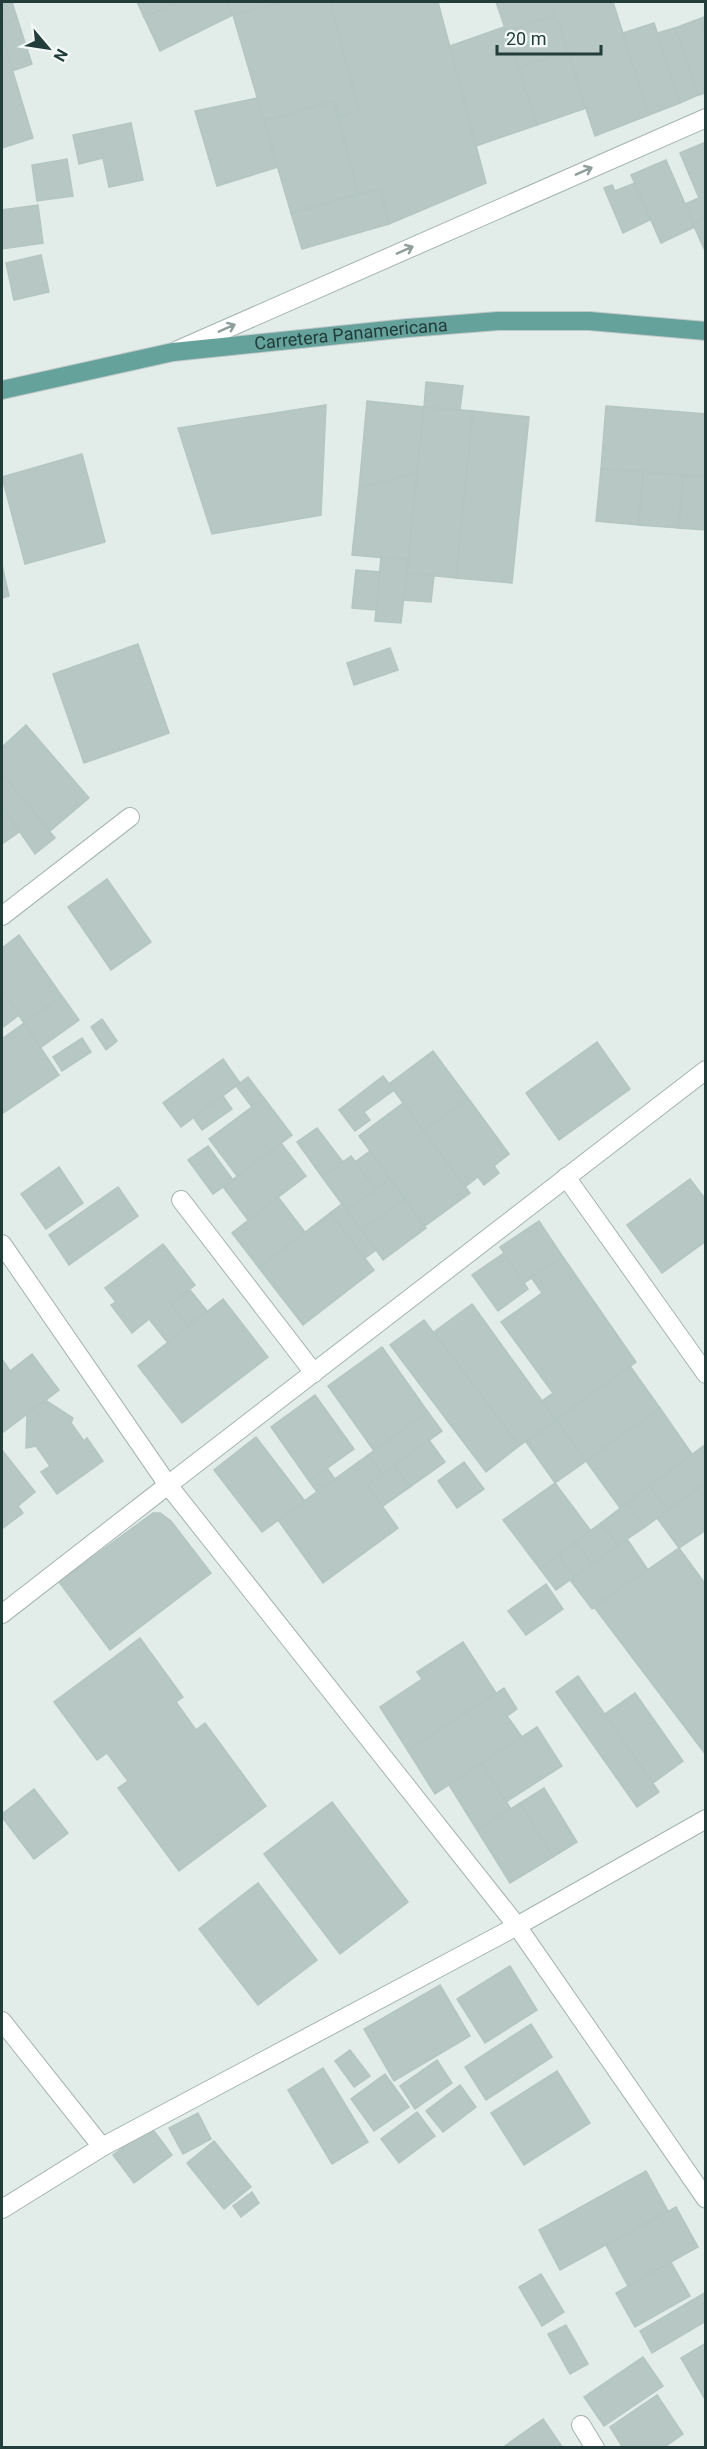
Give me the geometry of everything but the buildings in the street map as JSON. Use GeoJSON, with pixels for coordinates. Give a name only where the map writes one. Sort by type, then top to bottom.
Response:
{"type":"FeatureCollection","features":[{"type":"Feature","properties":{"kind":"main road","name":"Carretera Panamericana"},"geometry":{"type":"LineString","coordinates":[[2,390],[173,352],[408,328],[498,321],[588,321],[705,331]]}},
{"type":"Feature","properties":{"kind":"street"},"geometry":{"type":"LineString","coordinates":[[173,352],[705,118]]}},
{"type":"Feature","properties":{"kind":"street"},"geometry":{"type":"LineString","coordinates":[[2,916],[130,817]]}},
{"type":"Feature","properties":{"kind":"street"},"geometry":{"type":"LineString","coordinates":[[2,1614],[705,1070]]}},
{"type":"Feature","properties":{"kind":"street"},"geometry":{"type":"LineString","coordinates":[[566,1177],[705,1374]]}},
{"type":"Feature","properties":{"kind":"street"},"geometry":{"type":"LineString","coordinates":[[181,1200],[314,1373]]}},
{"type":"Feature","properties":{"kind":"street"},"geometry":{"type":"LineString","coordinates":[[2,1244],[168,1485],[517,1926],[705,2199]]}},
{"type":"Feature","properties":{"kind":"street"},"geometry":{"type":"LineString","coordinates":[[2,2209],[102,2146],[517,1926],[705,1819]]}},
{"type":"Feature","properties":{"kind":"street"},"geometry":{"type":"LineString","coordinates":[[2,2021],[102,2146]]}},
{"type":"Feature","properties":{"kind":"street"},"geometry":{"type":"LineString","coordinates":[[580,2425],[595,2448]]}}]}
